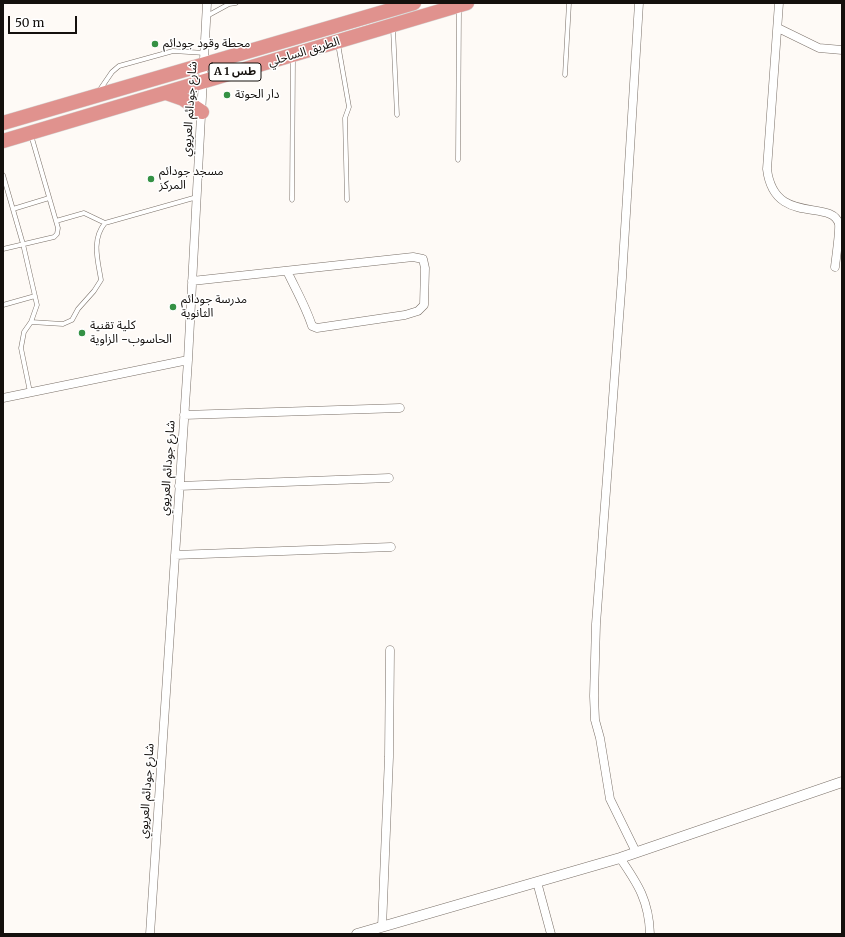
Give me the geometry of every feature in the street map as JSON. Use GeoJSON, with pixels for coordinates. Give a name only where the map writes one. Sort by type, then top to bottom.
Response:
{"type":"FeatureCollection","features":[{"type":"Feature","properties":{"kind":"highway","name":"الطريق الساحلي"},"geometry":{"type":"LineString","coordinates":[[3,123],[97,95],[206,59],[414,3]]}},
{"type":"Feature","properties":{"kind":"highway","name":"الطريق الساحلي"},"geometry":{"type":"LineString","coordinates":[[3,141],[463,4]]}},
{"type":"Feature","properties":{"kind":"highway"},"geometry":{"type":"LineString","coordinates":[[166,93],[183,99],[202,112]]}},
{"type":"Feature","properties":{"kind":"street","name":"شارع جودائم العريوي"},"geometry":{"type":"LineString","coordinates":[[150,934],[188,360],[206,59],[207,3]]}},
{"type":"Feature","properties":{"kind":"street"},"geometry":{"type":"LineString","coordinates":[[636,852],[610,799],[600,738],[595,720],[594,696],[596,624],[622,278],[639,3]]}},
{"type":"Feature","properties":{"kind":"street"},"geometry":{"type":"LineString","coordinates":[[779,3],[767,169],[769,184],[783,201],[797,208],[824,211],[833,215],[838,223],[836,267]]}},
{"type":"Feature","properties":{"kind":"street"},"geometry":{"type":"LineString","coordinates":[[778,28],[819,48],[842,50]]}},
{"type":"Feature","properties":{"kind":"street"},"geometry":{"type":"LineString","coordinates":[[192,281],[413,257],[423,259],[425,268],[424,305],[418,311],[404,315],[317,328],[312,326],[305,306],[297,294],[287,271]]}},
{"type":"Feature","properties":{"kind":"street"},"geometry":{"type":"LineString","coordinates":[[3,398],[188,360]]}},
{"type":"Feature","properties":{"kind":"street"},"geometry":{"type":"LineString","coordinates":[[184,415],[400,408]]}},
{"type":"Feature","properties":{"kind":"street"},"geometry":{"type":"LineString","coordinates":[[179,486],[389,478]]}},
{"type":"Feature","properties":{"kind":"street"},"geometry":{"type":"LineString","coordinates":[[174,555],[391,547]]}},
{"type":"Feature","properties":{"kind":"street"},"geometry":{"type":"LineString","coordinates":[[382,927],[389,757],[390,650]]}},
{"type":"Feature","properties":{"kind":"street"},"geometry":{"type":"LineString","coordinates":[[357,934],[620,858],[842,782]]}},
{"type":"Feature","properties":{"kind":"street"},"geometry":{"type":"LineString","coordinates":[[620,858],[640,887],[647,907],[650,934]]}},
{"type":"Feature","properties":{"kind":"street"},"geometry":{"type":"LineString","coordinates":[[538,882],[551,934]]}},
{"type":"Feature","properties":{"kind":"lane"},"geometry":{"type":"LineString","coordinates":[[207,16],[229,4],[236,3]]}},
{"type":"Feature","properties":{"kind":"lane"},"geometry":{"type":"LineString","coordinates":[[565,75],[569,3]]}},
{"type":"Feature","properties":{"kind":"lane"},"geometry":{"type":"LineString","coordinates":[[458,160],[463,4]]}},
{"type":"Feature","properties":{"kind":"lane"},"geometry":{"type":"LineString","coordinates":[[392,25],[397,115]]}},
{"type":"Feature","properties":{"kind":"lane"},"geometry":{"type":"LineString","coordinates":[[338,42],[349,107],[345,118],[347,200]]}},
{"type":"Feature","properties":{"kind":"lane"},"geometry":{"type":"LineString","coordinates":[[97,95],[112,72],[119,66],[173,51],[206,59]]}},
{"type":"Feature","properties":{"kind":"lane"},"geometry":{"type":"LineString","coordinates":[[292,200],[293,55]]}},
{"type":"Feature","properties":{"kind":"lane"},"geometry":{"type":"LineString","coordinates":[[3,249],[54,237],[57,234],[56,221],[30,133]]}},
{"type":"Feature","properties":{"kind":"lane"},"geometry":{"type":"LineString","coordinates":[[3,175],[23,244],[37,305],[31,322],[24,332],[21,348],[30,392]]}},
{"type":"Feature","properties":{"kind":"lane"},"geometry":{"type":"LineString","coordinates":[[3,194],[8,193]]}},
{"type":"Feature","properties":{"kind":"lane"},"geometry":{"type":"LineString","coordinates":[[31,322],[63,324],[72,320],[78,309],[94,291],[101,280],[96,245],[99,230],[105,223],[197,197]]}},
{"type":"Feature","properties":{"kind":"lane"},"geometry":{"type":"LineString","coordinates":[[13,209],[49,198]]}},
{"type":"Feature","properties":{"kind":"lane"},"geometry":{"type":"LineString","coordinates":[[56,221],[84,213],[105,223]]}},
{"type":"Feature","properties":{"kind":"lane"},"geometry":{"type":"LineString","coordinates":[[3,305],[35,296]]}},
{"type":"Feature","properties":{"kind":"place","name":"محطة وقود جودائم"},"geometry":{"type":"Point","coordinates":[155,44]}},
{"type":"Feature","properties":{"kind":"place","name":"دار الحوتة"},"geometry":{"type":"Point","coordinates":[227,95]}},
{"type":"Feature","properties":{"kind":"place","name":"مسجد جودائم المركز"},"geometry":{"type":"Point","coordinates":[151,179]}},
{"type":"Feature","properties":{"kind":"place","name":"مدرسة جودائم الثانوية"},"geometry":{"type":"Point","coordinates":[173,307]}},
{"type":"Feature","properties":{"kind":"place","name":"كلية تقنية الحاسوب- الزاوية"},"geometry":{"type":"Point","coordinates":[82,333]}}]}
